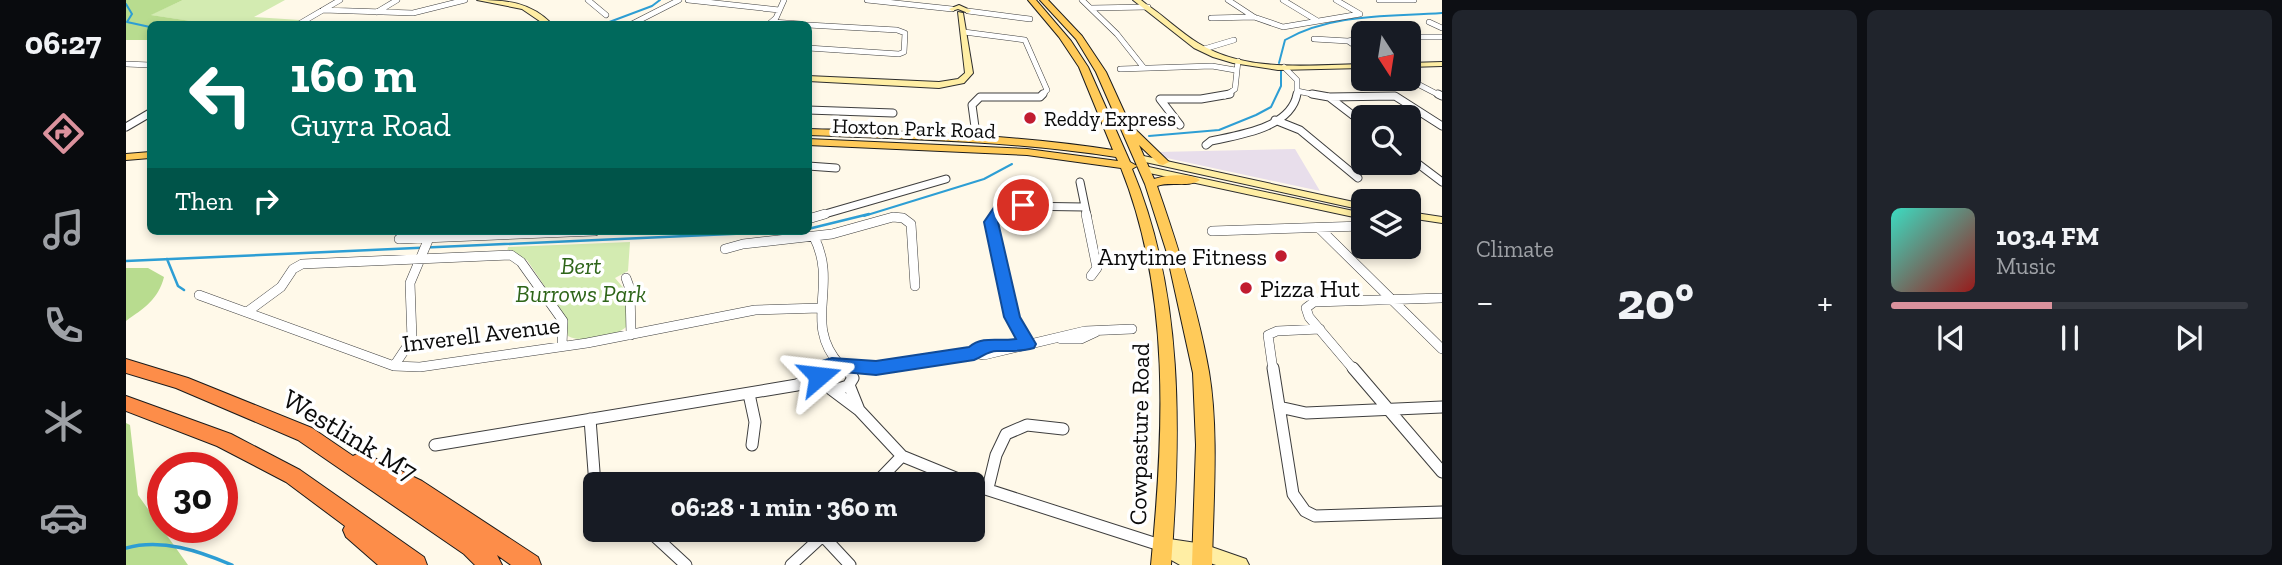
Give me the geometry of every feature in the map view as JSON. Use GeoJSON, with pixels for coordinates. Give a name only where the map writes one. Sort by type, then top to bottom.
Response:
{"type":"FeatureCollection","features":[{"type":"Feature","properties":{"kind":"highway","name":"Westlink M7"},"geometry":{"type":"LineString","coordinates":[[126,366],[182,383],[305,434],[472,547],[491,565]]}},
{"type":"Feature","properties":{"kind":"highway"},"geometry":{"type":"LineString","coordinates":[[126,403],[224,440],[293,476],[416,565]]}},
{"type":"Feature","properties":{"kind":"highway"},"geometry":{"type":"LineString","coordinates":[[305,434],[415,486],[530,565]]}},
{"type":"Feature","properties":{"kind":"highway"},"geometry":{"type":"LineString","coordinates":[[293,476],[395,565]]}},
{"type":"Feature","properties":{"kind":"main road","name":"Cowpasture Road"},"geometry":{"type":"LineString","coordinates":[[1032,0],[1080,60],[1125,160],[1144,188],[1173,250],[1199,362],[1205,445],[1201,561]]}},
{"type":"Feature","properties":{"kind":"main road","name":"Cowpasture Road"},"geometry":{"type":"LineString","coordinates":[[1044,0],[1079,38],[1095,62],[1141,163],[1147,231],[1166,328],[1169,410],[1162,556]]}},
{"type":"Feature","properties":{"kind":"main road"},"geometry":{"type":"LineString","coordinates":[[1124,123],[1163,162]]}},
{"type":"Feature","properties":{"kind":"main road","name":"Hoxton Park Road"},"geometry":{"type":"LineString","coordinates":[[812,132],[981,138],[1072,147],[1141,163]]}},
{"type":"Feature","properties":{"kind":"main road"},"geometry":{"type":"LineString","coordinates":[[1072,147],[1105,144],[1115,139]]}},
{"type":"Feature","properties":{"kind":"main road","name":"Hoxton Park Road"},"geometry":{"type":"LineString","coordinates":[[812,142],[1027,152],[1104,161],[1125,160]]}},
{"type":"Feature","properties":{"kind":"main road"},"geometry":{"type":"LineString","coordinates":[[126,148],[147,146]]}},
{"type":"Feature","properties":{"kind":"main road"},"geometry":{"type":"LineString","coordinates":[[126,157],[147,155]]}},
{"type":"Feature","properties":{"kind":"main road"},"geometry":{"type":"LineString","coordinates":[[1104,161],[1144,188],[1162,180],[1194,180]]}},
{"type":"Feature","properties":{"kind":"main road"},"geometry":{"type":"LineString","coordinates":[[1141,163],[1163,162]]}},
{"type":"Feature","properties":{"kind":"main road"},"geometry":{"type":"LineString","coordinates":[[1201,561],[1240,565]]}},
{"type":"Feature","properties":{"kind":"street"},"geometry":{"type":"LineString","coordinates":[[304,21],[340,0]]}},
{"type":"Feature","properties":{"kind":"street"},"geometry":{"type":"LineString","coordinates":[[376,13],[397,0]]}},
{"type":"Feature","properties":{"kind":"street"},"geometry":{"type":"LineString","coordinates":[[323,10],[419,13],[446,8],[465,0]]}},
{"type":"Feature","properties":{"kind":"street"},"geometry":{"type":"LineString","coordinates":[[480,0],[526,7],[545,21]]}},
{"type":"Feature","properties":{"kind":"street"},"geometry":{"type":"LineString","coordinates":[[588,0],[606,15]]}},
{"type":"Feature","properties":{"kind":"street"},"geometry":{"type":"LineString","coordinates":[[638,21],[679,0]]}},
{"type":"Feature","properties":{"kind":"street"},"geometry":{"type":"LineString","coordinates":[[688,0],[779,10]]}},
{"type":"Feature","properties":{"kind":"street"},"geometry":{"type":"LineString","coordinates":[[771,21],[784,0]]}},
{"type":"Feature","properties":{"kind":"street"},"geometry":{"type":"LineString","coordinates":[[867,0],[1030,19]]}},
{"type":"Feature","properties":{"kind":"street"},"geometry":{"type":"LineString","coordinates":[[812,78],[927,85],[956,83],[965,79],[969,73],[968,58],[964,51],[964,32],[960,10],[951,0]]}},
{"type":"Feature","properties":{"kind":"street"},"geometry":{"type":"LineString","coordinates":[[1082,0],[1117,34],[1144,68]]}},
{"type":"Feature","properties":{"kind":"street"},"geometry":{"type":"LineString","coordinates":[[1136,0],[1204,49],[1236,66]]}},
{"type":"Feature","properties":{"kind":"street"},"geometry":{"type":"LineString","coordinates":[[1228,0],[1254,17],[1286,27],[1360,14],[1336,0]]}},
{"type":"Feature","properties":{"kind":"street"},"geometry":{"type":"LineString","coordinates":[[1283,0],[1316,20]]}},
{"type":"Feature","properties":{"kind":"street"},"geometry":{"type":"LineString","coordinates":[[1380,0],[1414,0]]}},
{"type":"Feature","properties":{"kind":"street"},"geometry":{"type":"LineString","coordinates":[[1091,8],[1148,7]]}},
{"type":"Feature","properties":{"kind":"street"},"geometry":{"type":"LineString","coordinates":[[1211,18],[1254,17]]}},
{"type":"Feature","properties":{"kind":"street"},"geometry":{"type":"LineString","coordinates":[[1429,22],[1442,28]]}},
{"type":"Feature","properties":{"kind":"street"},"geometry":{"type":"LineString","coordinates":[[812,25],[903,29],[905,33],[902,55],[812,48]]}},
{"type":"Feature","properties":{"kind":"street"},"geometry":{"type":"LineString","coordinates":[[964,32],[1027,41],[1047,90],[1040,97],[980,97],[972,105],[975,127]]}},
{"type":"Feature","properties":{"kind":"street"},"geometry":{"type":"LineString","coordinates":[[1421,37],[1442,37]]}},
{"type":"Feature","properties":{"kind":"street"},"geometry":{"type":"LineString","coordinates":[[1314,39],[1351,40]]}},
{"type":"Feature","properties":{"kind":"street"},"geometry":{"type":"LineString","coordinates":[[1204,49],[1234,40]]}},
{"type":"Feature","properties":{"kind":"street"},"geometry":{"type":"LineString","coordinates":[[126,64],[147,65]]}},
{"type":"Feature","properties":{"kind":"street"},"geometry":{"type":"LineString","coordinates":[[1421,65],[1442,64]]}},
{"type":"Feature","properties":{"kind":"street"},"geometry":{"type":"LineString","coordinates":[[1180,125],[1160,99],[1227,96],[1235,88],[1236,66]]}},
{"type":"Feature","properties":{"kind":"street"},"geometry":{"type":"LineString","coordinates":[[1121,69],[1351,66]]}},
{"type":"Feature","properties":{"kind":"street"},"geometry":{"type":"LineString","coordinates":[[1206,145],[1211,141],[1255,130],[1286,114],[1292,107],[1297,91],[1295,75],[1284,67]]}},
{"type":"Feature","properties":{"kind":"street"},"geometry":{"type":"LineString","coordinates":[[1421,86],[1442,96]]}},
{"type":"Feature","properties":{"kind":"street"},"geometry":{"type":"LineString","coordinates":[[1297,91],[1329,97],[1395,96],[1442,126]]}},
{"type":"Feature","properties":{"kind":"street"},"geometry":{"type":"LineString","coordinates":[[1329,97],[1351,114]]}},
{"type":"Feature","properties":{"kind":"street"},"geometry":{"type":"LineString","coordinates":[[812,110],[893,113]]}},
{"type":"Feature","properties":{"kind":"street"},"geometry":{"type":"LineString","coordinates":[[126,127],[147,115]]}},
{"type":"Feature","properties":{"kind":"street"},"geometry":{"type":"LineString","coordinates":[[126,118],[140,119]]}},
{"type":"Feature","properties":{"kind":"street"},"geometry":{"type":"LineString","coordinates":[[1275,120],[1300,130],[1358,178]]}},
{"type":"Feature","properties":{"kind":"street"},"geometry":{"type":"LineString","coordinates":[[1163,162],[1351,203]]}},
{"type":"Feature","properties":{"kind":"street"},"geometry":{"type":"LineString","coordinates":[[1141,163],[1194,180],[1351,215]]}},
{"type":"Feature","properties":{"kind":"street"},"geometry":{"type":"LineString","coordinates":[[812,166],[836,168]]}},
{"type":"Feature","properties":{"kind":"street"},"geometry":{"type":"LineString","coordinates":[[1421,166],[1442,182]]}},
{"type":"Feature","properties":{"kind":"street"},"geometry":{"type":"LineString","coordinates":[[812,218],[903,194],[946,179]]}},
{"type":"Feature","properties":{"kind":"street"},"geometry":{"type":"LineString","coordinates":[[1080,182],[1097,268],[1091,276]]}},
{"type":"Feature","properties":{"kind":"street"},"geometry":{"type":"LineString","coordinates":[[1028,344],[1012,317],[991,227],[992,218],[1000,209],[1011,206],[1084,207]]}},
{"type":"Feature","properties":{"kind":"street"},"geometry":{"type":"LineString","coordinates":[[1212,231],[1350,226],[1346,214]]}},
{"type":"Feature","properties":{"kind":"street"},"geometry":{"type":"LineString","coordinates":[[725,249],[743,244],[850,231],[893,217],[908,220],[911,225],[915,286]]}},
{"type":"Feature","properties":{"kind":"street"},"geometry":{"type":"LineString","coordinates":[[1421,218],[1442,222]]}},
{"type":"Feature","properties":{"kind":"street"},"geometry":{"type":"LineString","coordinates":[[1421,222],[1442,222]]}},
{"type":"Feature","properties":{"kind":"street"},"geometry":{"type":"LineString","coordinates":[[1319,228],[1442,349]]}},
{"type":"Feature","properties":{"kind":"street"},"geometry":{"type":"LineString","coordinates":[[399,239],[424,235]]}},
{"type":"Feature","properties":{"kind":"street"},"geometry":{"type":"LineString","coordinates":[[394,366],[412,339],[410,284],[430,235]]}},
{"type":"Feature","properties":{"kind":"street"},"geometry":{"type":"LineString","coordinates":[[814,237],[825,265],[820,308],[821,338],[825,351],[820,382],[859,410],[902,456],[941,472]]}},
{"type":"Feature","properties":{"kind":"street"},"geometry":{"type":"LineString","coordinates":[[247,312],[281,287],[293,269],[302,264],[511,255],[521,262],[563,321],[562,345]]}},
{"type":"Feature","properties":{"kind":"street"},"geometry":{"type":"LineString","coordinates":[[626,278],[630,289],[631,335]]}},
{"type":"Feature","properties":{"kind":"street","name":"Inverell Avenue"},"geometry":{"type":"LineString","coordinates":[[199,295],[394,366],[420,366],[631,335],[684,322],[791,306],[820,308]]}},
{"type":"Feature","properties":{"kind":"street"},"geometry":{"type":"LineString","coordinates":[[1442,298],[1314,302],[1308,304],[1306,312],[1442,472]]}},
{"type":"Feature","properties":{"kind":"street"},"geometry":{"type":"LineString","coordinates":[[797,385],[829,365],[876,368],[974,353],[984,355],[1003,351],[1008,347],[1059,338],[1081,339],[1096,332],[1132,328]]}},
{"type":"Feature","properties":{"kind":"street"},"geometry":{"type":"LineString","coordinates":[[1320,329],[1277,331],[1268,335],[1293,494],[1305,511],[1315,516],[1442,512]]}},
{"type":"Feature","properties":{"kind":"street"},"geometry":{"type":"LineString","coordinates":[[825,351],[851,372],[851,383],[859,410]]}},
{"type":"Feature","properties":{"kind":"street"},"geometry":{"type":"LineString","coordinates":[[435,445],[797,385],[843,389],[876,368]]}},
{"type":"Feature","properties":{"kind":"street"},"geometry":{"type":"LineString","coordinates":[[749,394],[755,422],[752,446]]}},
{"type":"Feature","properties":{"kind":"street"},"geometry":{"type":"LineString","coordinates":[[1279,407],[1306,412],[1442,407]]}},
{"type":"Feature","properties":{"kind":"street"},"geometry":{"type":"LineString","coordinates":[[590,419],[594,472]]}},
{"type":"Feature","properties":{"kind":"street"},"geometry":{"type":"LineString","coordinates":[[988,488],[1000,439],[1007,432],[1030,425],[1063,429]]}},
{"type":"Feature","properties":{"kind":"street"},"geometry":{"type":"LineString","coordinates":[[887,472],[902,456]]}},
{"type":"Feature","properties":{"kind":"street"},"geometry":{"type":"LineString","coordinates":[[985,487],[1162,556],[1201,561]]}},
{"type":"Feature","properties":{"kind":"street"},"geometry":{"type":"LineString","coordinates":[[661,542],[686,565]]}},
{"type":"Feature","properties":{"kind":"street"},"geometry":{"type":"LineString","coordinates":[[791,565],[816,542]]}},
{"type":"Feature","properties":{"kind":"street"},"geometry":{"type":"LineString","coordinates":[[833,542],[850,565]]}},
{"type":"Feature","properties":{"kind":"shaded area"},"geometry":{"type":"Polygon","coordinates":[[[1295,149],[1320,191],[1162,157],[1157,152],[1295,149]]]}},
{"type":"Feature","properties":{"kind":"green space"},"geometry":{"type":"Polygon","coordinates":[[[126,0],[183,0],[151,15],[191,21],[147,21],[147,40],[126,40],[126,0]]]}},
{"type":"Feature","properties":{"kind":"green space"},"geometry":{"type":"Polygon","coordinates":[[[183,0],[285,0],[254,17],[300,20],[191,21],[150,15],[183,0]]]}},
{"type":"Feature","properties":{"kind":"green space","name":"Bert Burrows Park"},"geometry":{"type":"Polygon","coordinates":[[[630,242],[628,271],[615,278],[626,291],[627,326],[607,336],[590,339],[568,336],[566,318],[527,260],[507,252],[508,247],[630,242]]]}},
{"type":"Feature","properties":{"kind":"green space"},"geometry":{"type":"Polygon","coordinates":[[[126,268],[148,268],[164,277],[154,298],[126,321],[126,268]]]}},
{"type":"Feature","properties":{"kind":"green space"},"geometry":{"type":"Polygon","coordinates":[[[126,423],[130,425],[138,495],[147,508],[147,543],[172,543],[188,565],[126,565],[126,423]]]}},
{"type":"Feature","properties":{"kind":"waterway"},"geometry":{"type":"LineString","coordinates":[[612,21],[652,6],[660,0]]}},
{"type":"Feature","properties":{"kind":"waterway"},"geometry":{"type":"LineString","coordinates":[[126,4],[132,14],[127,22],[147,26]]}},
{"type":"Feature","properties":{"kind":"waterway"},"geometry":{"type":"LineString","coordinates":[[1279,63],[1285,40],[1322,25],[1361,18],[1442,13]]}},
{"type":"Feature","properties":{"kind":"waterway"},"geometry":{"type":"LineString","coordinates":[[1149,136],[1219,130],[1256,115],[1271,107],[1281,86],[1281,70]]}},
{"type":"Feature","properties":{"kind":"waterway"},"geometry":{"type":"LineString","coordinates":[[864,216],[984,179],[1012,164]]}},
{"type":"Feature","properties":{"kind":"waterway"},"geometry":{"type":"LineString","coordinates":[[812,228],[869,214]]}},
{"type":"Feature","properties":{"kind":"waterway"},"geometry":{"type":"LineString","coordinates":[[167,259],[708,235]]}},
{"type":"Feature","properties":{"kind":"waterway"},"geometry":{"type":"LineString","coordinates":[[126,261],[167,259]]}},
{"type":"Feature","properties":{"kind":"waterway"},"geometry":{"type":"LineString","coordinates":[[167,259],[178,286],[184,290]]}},
{"type":"Feature","properties":{"kind":"waterway"},"geometry":{"type":"LineString","coordinates":[[126,548],[167,545],[207,555],[232,565]]}},
{"type":"Feature","properties":{"kind":"place","name":"Reddy Express"},"geometry":{"type":"Point","coordinates":[1030,118]}},
{"type":"Feature","properties":{"kind":"place","name":"Anytime Fitness"},"geometry":{"type":"Point","coordinates":[1281,256]}},
{"type":"Feature","properties":{"kind":"place","name":"Pizza Hut"},"geometry":{"type":"Point","coordinates":[1246,288]}},
{"type":"Feature","properties":{"kind":"route"},"geometry":{"type":"LineString","coordinates":[[819,376],[825,367],[832,365],[876,368],[974,353],[980,348],[999,344],[1008,347],[1028,344],[1012,317],[991,227],[992,218],[1000,209],[1023,205]]}}]}
